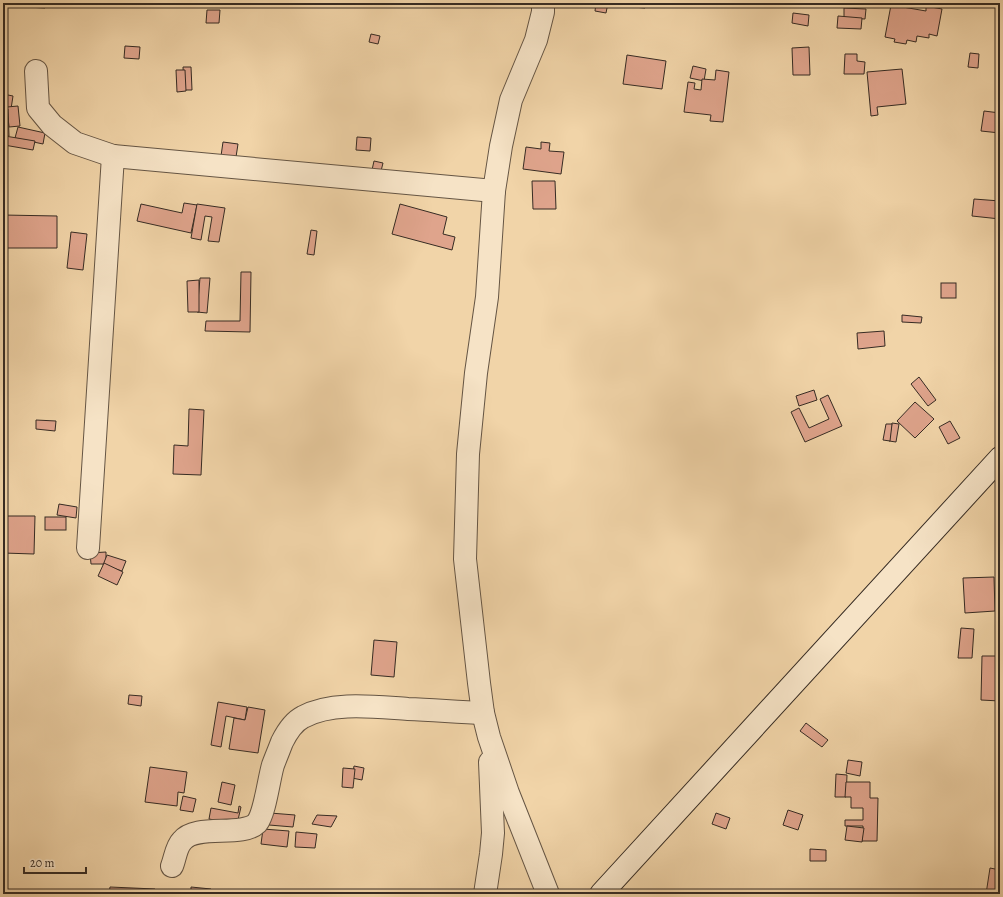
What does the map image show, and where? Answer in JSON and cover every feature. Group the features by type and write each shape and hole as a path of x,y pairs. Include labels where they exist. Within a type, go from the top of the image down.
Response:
{"street":[{"path":"544,3 536,40 511,100 501,146 494,191 486,297 476,373 468,454 465,559 483,713 489,737 508,793 548,894"},
{"path":"36,71 38,108 52,125 75,143 113,156 494,191"},
{"path":"88,548 113,156"},
{"path":"601,894 1000,458"},
{"path":"172,866 180,842 186,837 199,833 244,828 256,823 262,814 274,764 284,738 291,727 302,717 323,709 364,707 483,713"},
{"path":"485,894 492,854 493,833 489,737"}],"building":[{"path":"28,3 45,3 45,8 27,7"},
{"path":"596,3 608,3 606,13 595,11"},
{"path":"634,3 645,3 645,8 633,7"},
{"path":"891,5 926,11 926,6 942,9 937,36 929,34 929,38 917,36 916,42 907,40 906,44 894,42 895,39 885,37"},
{"path":"844,8 866,9 865,19 844,18"},
{"path":"207,10 220,10 219,23 206,23"},
{"path":"793,13 809,15 808,26 792,23"},
{"path":"838,16 862,18 861,29 837,28"},
{"path":"371,34 380,36 378,44 369,42"},
{"path":"125,46 140,47 139,59 124,58"},
{"path":"809,47 810,75 793,75 792,48"},
{"path":"970,53 979,54 978,68 968,67"},
{"path":"845,54 857,54 857,61 865,62 864,74 844,74"},
{"path":"627,55 666,61 662,89 623,84"},
{"path":"693,66 706,69 704,81 690,78"},
{"path":"183,67 191,67 192,90 184,90"},
{"path":"902,69 906,104 877,107 878,115 871,116 867,72"},
{"path":"176,70 185,70 186,91 177,92"},
{"path":"716,70 729,72 723,122 710,121 711,115 684,112 688,82 695,83 694,89 701,90 702,79 715,80"},
{"path":"3,94 13,96 11,109 3,108"},
{"path":"18,106 20,126 9,127 7,107"},
{"path":"3,109 8,109 9,136 3,136"},
{"path":"984,111 1000,113 1000,133 981,131"},
{"path":"18,127 45,133 43,144 15,138"},
{"path":"5,136 35,141 33,150 4,145"},
{"path":"357,137 371,138 370,151 356,150"},
{"path":"223,142 238,144 236,157 221,156"},
{"path":"541,142 550,143 549,151 564,152 561,174 523,169 526,147 541,149"},
{"path":"374,161 383,163 381,171 372,170"},
{"path":"532,181 555,181 556,209 533,209"},
{"path":"974,199 1000,201 1000,219 972,216"},
{"path":"184,203 197,205 191,233 137,221 141,204 182,213"},
{"path":"197,204 225,208 219,242 208,241 212,217 205,216 201,240 191,238"},
{"path":"400,204 447,217 443,234 455,237 452,250 392,234"},
{"path":"3,215 57,216 57,248 3,248"},
{"path":"311,230 317,231 314,255 307,254"},
{"path":"71,232 87,234 83,270 67,268"},
{"path":"241,272 251,272 250,332 205,331 206,321 240,321"},
{"path":"200,278 210,278 207,313 197,312"},
{"path":"199,280 199,312 188,312 187,281"},
{"path":"941,283 956,283 956,298 941,298"},
{"path":"902,315 922,317 921,323 902,322"},
{"path":"884,331 885,346 858,349 857,333"},
{"path":"919,377 936,400 928,406 911,384"},
{"path":"814,390 817,400 799,406 796,396"},
{"path":"828,395 842,426 805,442 791,412 799,408 809,428 829,419 820,399"},
{"path":"915,402 934,419 915,438 897,421"},
{"path":"189,409 204,410 201,475 173,474 174,445 188,446"},
{"path":"36,420 56,421 55,431 36,429"},
{"path":"950,421 960,438 948,444 939,427"},
{"path":"892,423 899,424 896,442 889,441"},
{"path":"886,424 892,424 890,441 883,440"},
{"path":"59,504 77,507 76,518 57,515"},
{"path":"3,516 35,516 34,554 3,553"},
{"path":"45,517 66,517 66,530 45,530"},
{"path":"106,552 106,564 91,564 90,553"},
{"path":"107,555 126,561 122,571 103,565"},
{"path":"104,563 123,572 117,585 98,576"},
{"path":"994,577 995,611 965,613 963,578"},
{"path":"961,628 974,629 972,658 958,658"},
{"path":"374,640 397,642 394,677 371,675"},
{"path":"982,656 1000,656 1000,701 981,700"},
{"path":"129,695 142,696 141,706 128,704"},
{"path":"218,702 247,707 245,720 226,716 221,747 211,745"},
{"path":"248,707 265,710 258,753 229,749 234,718 245,720"},
{"path":"806,723 828,740 822,747 800,731"},
{"path":"848,760 862,762 860,776 846,773"},
{"path":"354,766 364,768 362,780 352,778"},
{"path":"150,767 187,772 184,793 178,792 177,806 145,802"},
{"path":"343,768 355,769 353,788 342,787"},
{"path":"836,774 847,775 846,797 835,797"},
{"path":"222,782 235,785 231,805 218,802"},
{"path":"846,782 870,782 870,798 878,798 877,841 862,841 863,826 845,826 845,820 863,820 863,808 851,808 851,797 845,797"},
{"path":"183,796 196,799 193,812 180,810"},
{"path":"239,806 241,807 237,824 209,819 211,808 238,813"},
{"path":"788,810 803,815 798,830 783,825"},
{"path":"270,813 295,815 293,827 269,825"},
{"path":"716,813 730,818 726,829 712,824"},
{"path":"317,815 337,816 331,827 312,824"},
{"path":"847,826 864,828 862,842 845,840"},
{"path":"263,829 289,831 287,847 261,844"},
{"path":"296,832 317,834 315,848 295,847"},
{"path":"810,849 826,850 826,861 810,861"},
{"path":"990,868 1000,870 998,894 986,894"},
{"path":"110,887 155,889 154,894 109,894"},
{"path":"191,887 211,889 211,894 182,894 182,892 191,893"}]}
